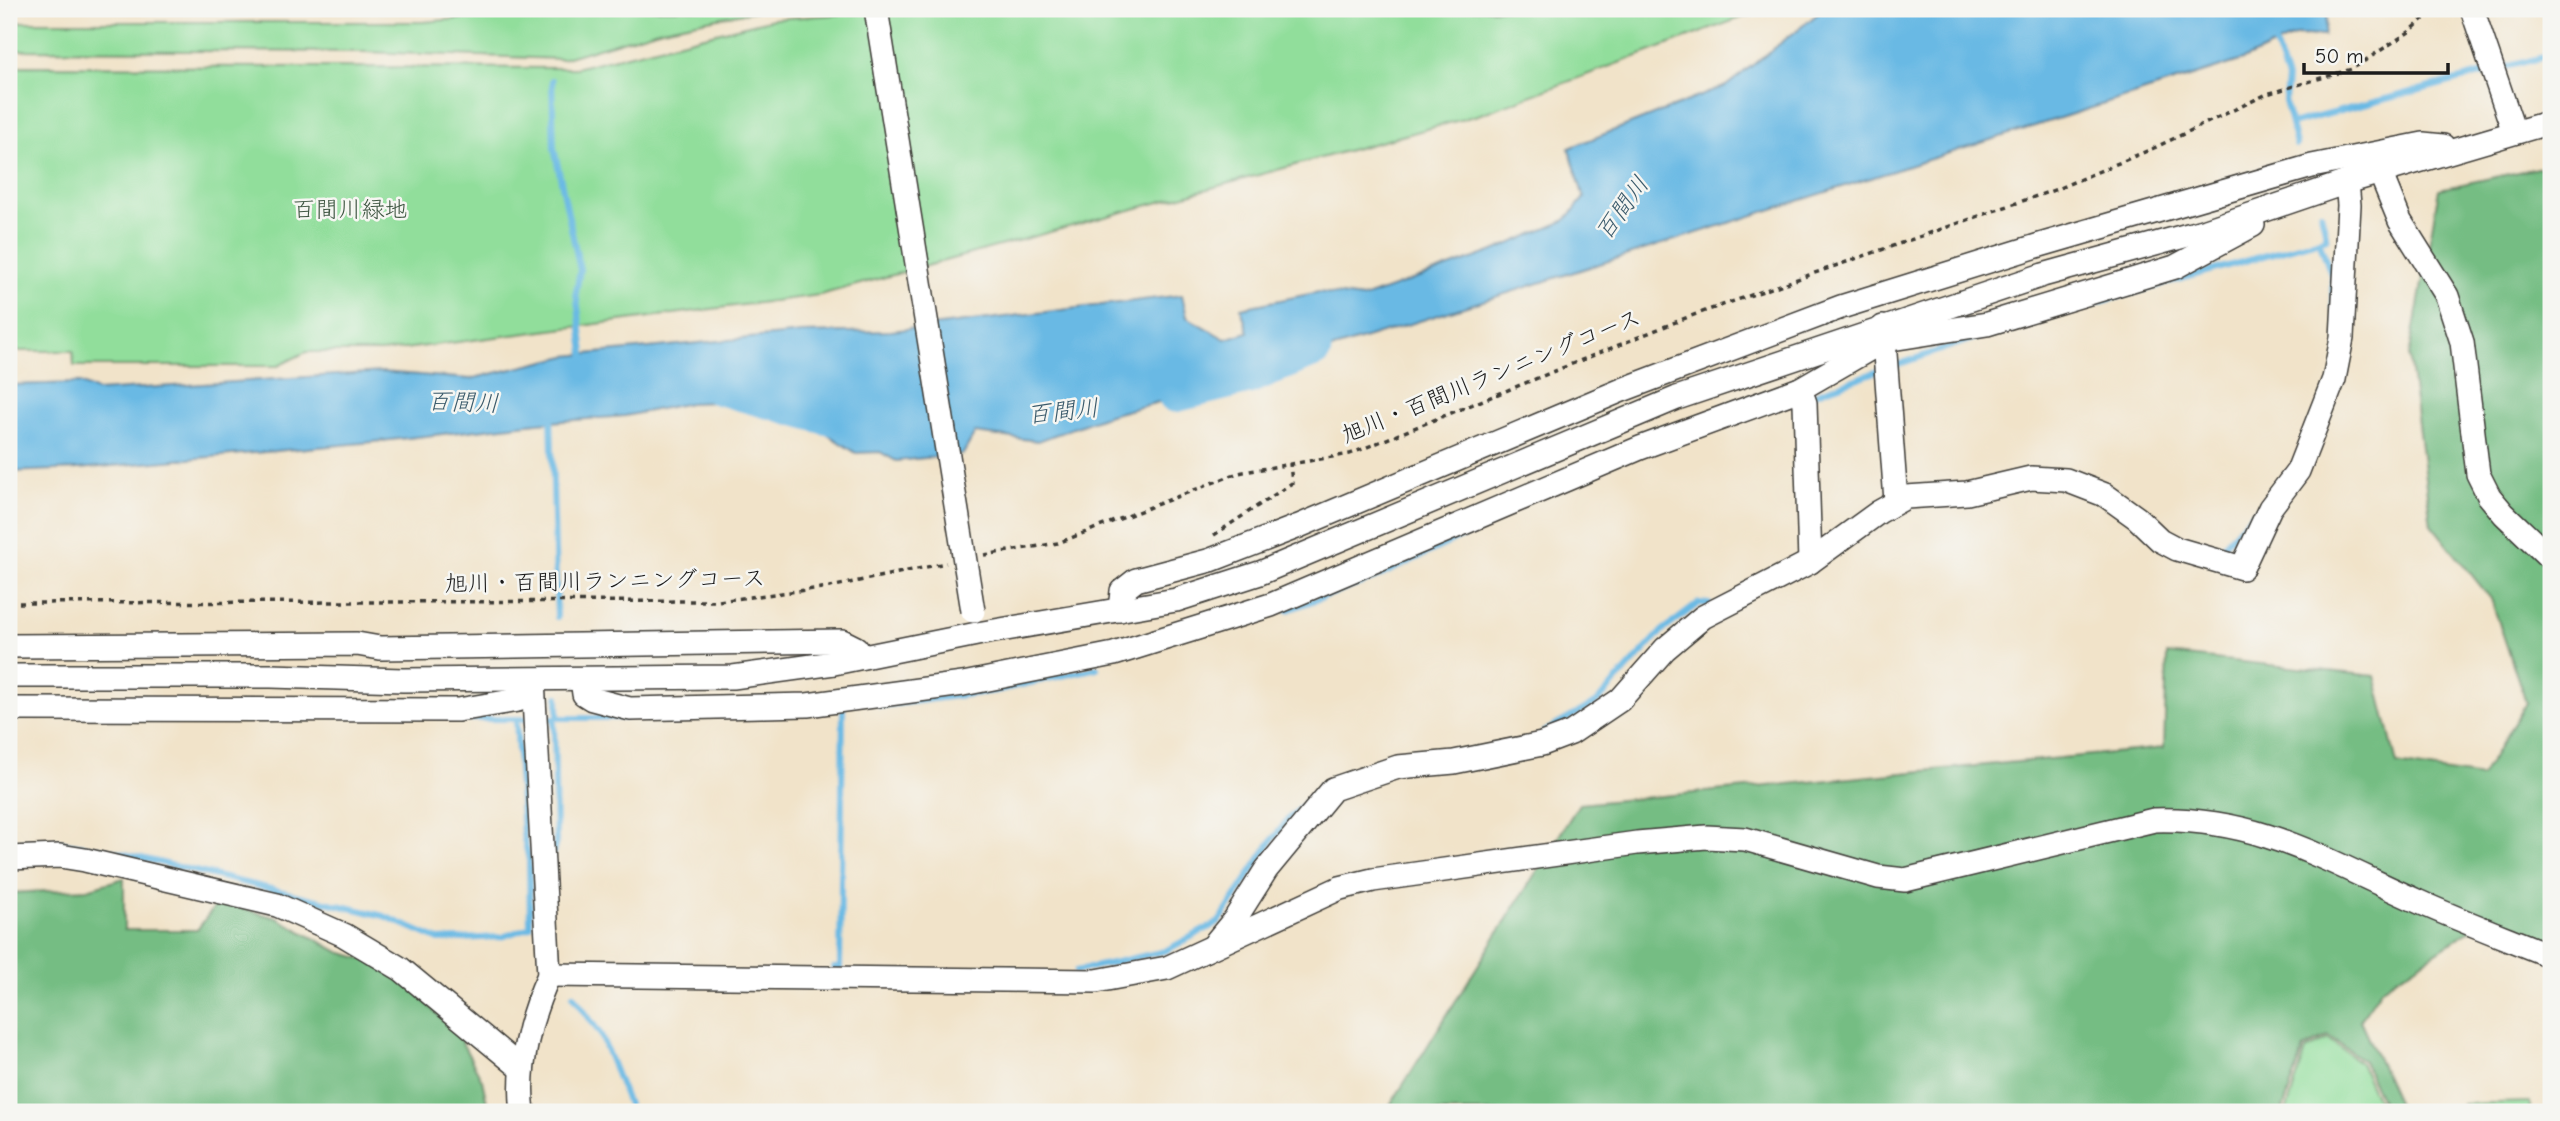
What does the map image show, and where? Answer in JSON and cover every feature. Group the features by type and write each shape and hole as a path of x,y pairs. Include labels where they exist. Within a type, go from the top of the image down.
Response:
{"street":[{"path":"876,9 977,634"},
{"path":"2472,9 2514,132"},
{"path":"9,676 533,685 582,679 733,677 862,657 1176,600 1260,573 1677,398 1884,334 2043,275 2551,122"},
{"path":"1120,610 1122,591 1136,580 1211,560 1299,526 1622,390 1841,307 2040,245 2312,166 2423,144 2463,149"},
{"path":"2380,172 2400,221 2447,296 2462,342 2477,474 2489,496 2504,514 2551,559"},
{"path":"1212,948 1235,919 1266,870 1333,789 1398,767 1454,762 1542,744 1571,733 1620,700 1665,649 1703,617 1810,562 1896,501 1906,497 1967,493 1991,485 2049,477 2105,495 2137,518 2160,540 2177,549 2242,568 2270,508 2298,471 2314,438 2340,359 2349,205 2347,182"},
{"path":"582,679 584,694 592,699 630,709 807,705 964,684 1114,654 1198,630 1271,605 1640,447 1803,395 1884,334 1987,324 2175,267 2253,226 2261,211"},
{"path":"1884,334 1896,501"},
{"path":"1803,395 1810,562"},
{"path":"9,646 357,644 393,648 842,640 856,648 862,657"},
{"path":"9,709 458,710 518,700 533,685"},
{"path":"523,1112 522,1069 541,991 549,975 533,685"},
{"path":"549,975 1096,981 1167,968 1340,888 1373,880 1706,837 1745,839 1878,877 1905,880 2154,820 2186,819 2253,830 2292,844 2420,902 2551,956"},
{"path":"9,858 60,856 85,860 259,900 298,913 344,934 401,969 522,1069"}],"path":[{"name":"旭川・百間川ランニングコース","path":"979,555 1058,543 1238,473 1350,454 1688,317 2057,189 2278,91 2352,69 2409,32 2435,9"},
{"path":"1211,537 1292,483 1290,463"},
{"name":"旭川・百間川ランニングコース","path":"9,603 718,601 761,598 830,587 951,561"}],"green space":[{"path":"573,9 764,9 662,29 562,59 364,52 9,50 9,22 423,22"},
{"name":"百間川緑地","path":"921,9 1765,9 1478,115 820,295 381,352 306,352 278,366 74,366 73,351 9,351 9,66 575,68 773,19"},
{"path":"2551,165 2551,943 2493,915 2382,988 2360,1020 2402,1112 2386,1112 2363,1061 2329,1036 2304,1048 2282,1112 1391,1112 1388,1109 1579,804 2164,748 2167,654 2375,676 2397,764 2481,777 2526,703 2491,599 2431,524 2409,356 2439,189"},
{"path":"124,878 124,930 197,930 218,902 277,918 339,952 371,961 415,991 458,1035 482,1080 489,1112 9,1112 9,893 87,889"},
{"path":"2329,1039 2360,1063 2382,1112 2286,1112 2306,1050"},
{"path":"2530,1102 2530,1112 2463,1112 2462,1104"}],"water":[{"path":"1824,9 2328,9 2324,36 2297,35 2243,60 1189,394 1106,416 1038,441 975,433 963,454 896,461 880,452 856,453 774,400 689,403 625,416 373,442 79,469 9,472 9,385 80,383 97,391 382,372 470,379 566,356 802,333 891,331 1182,295 1187,317 1225,339 1248,332 1241,308 1319,292 1363,298 1491,252 1566,220 1584,198 1569,148 1726,86"}],"waterway":[{"path":"2273,38 2287,79 2285,101 2291,124"},
{"path":"2498,69 2551,55"},
{"path":"2296,145 2291,124 2488,72"},
{"path":"552,80 554,148 580,270 576,292 585,361"},
{"path":"2085,306 2327,238 2321,213"},
{"path":"2319,240 2332,277 2333,308"},
{"path":"1891,367 1984,335"},
{"name":"百間川","path":"1175,395 1248,377 1314,350"},
{"path":"1809,396 1881,370"},
{"name":"百間川","path":"717,387 829,418"},
{"path":"551,416 557,617"},
{"path":"2213,549 2219,550 2252,514 2261,508"},
{"path":"1288,610 1375,578 1471,532"},
{"path":"1544,732 1597,702 1662,631 1699,603 1709,604"},
{"path":"880,706 995,691 1097,668"},
{"path":"558,697 558,718"},
{"path":"834,968 840,968 843,709"},
{"path":"550,718 625,718"},
{"path":"553,853 556,842 554,718"},
{"path":"466,719 525,719"},
{"path":"9,843 57,842 116,852 384,916 439,940 502,937 530,927 529,860 523,834 516,719"},
{"path":"1076,971 1165,951 1219,922 1270,843 1289,818 1316,794"},
{"path":"573,995 601,1035 631,1112"}]}
